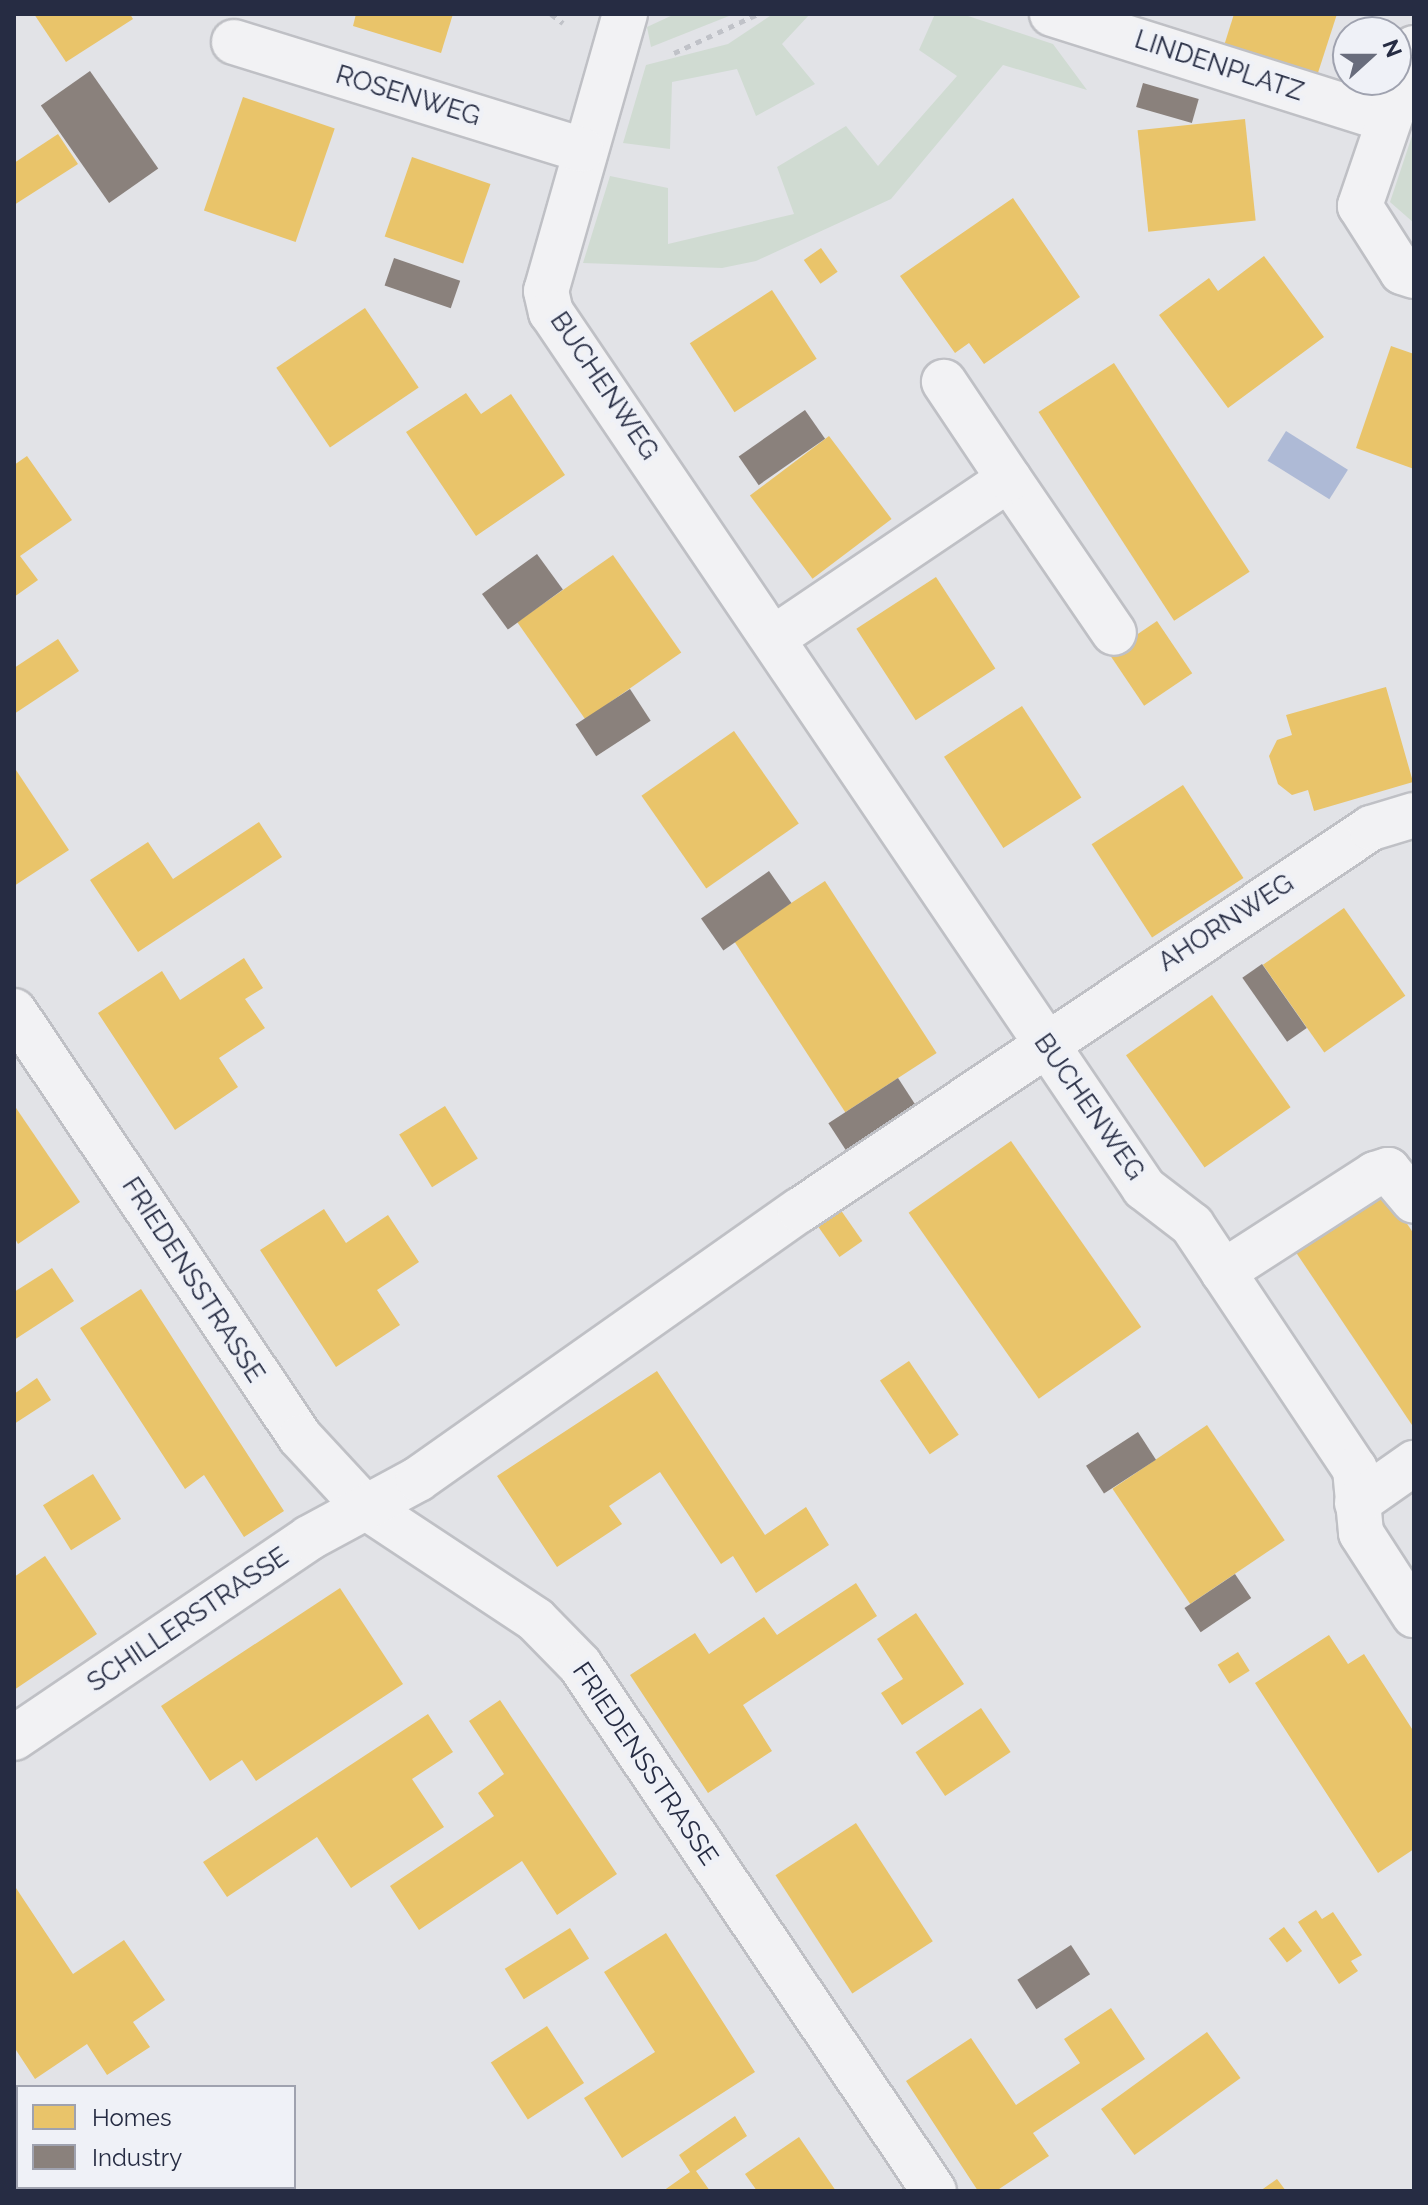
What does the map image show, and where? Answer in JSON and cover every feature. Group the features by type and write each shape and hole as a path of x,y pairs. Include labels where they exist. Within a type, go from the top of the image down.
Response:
{"street":[{"name":"BUCHENWEG","path":"625,14 582,150 546,291 551,312 775,637 1144,1188 1192,1225 1355,1469 1361,1533 1414,1615"},
{"name":"LINDENPLATZ","path":"1052,14 1385,119"},
{"name":"ROSENWEG","path":"234,42 582,150"},
{"path":"1414,48 1385,119 1360,206 1402,272 1414,276"},
{"path":"944,382 1114,633"},
{"path":"775,637 1009,479"},
{"name":"AHORNWEG","path":"364,1506 418,1479 1045,1044 1371,828 1414,815"},
{"name":"FRIEDENSSTRASSE","path":"14,1011 265,1391 364,1506 536,1620 580,1665 934,2191"},
{"path":"1223,1272 1375,1174 1388,1170 1414,1201"},
{"path":"1357,1503 1414,1463"},
{"name":"SCHILLERSTRASSE","path":"14,1738 364,1506"}],"shaded area":[{"path":"675,14 734,14 651,47 647,27"},
{"path":"773,14 810,14 782,44 815,84 756,116 737,69 672,82 670,149 623,143 646,65 728,44"},
{"path":"935,14 962,14 1053,44 1087,90 1003,65 891,199 756,261 722,268 583,263 610,176 668,188 668,244 794,214 777,167 846,126 878,166 957,76 919,50"},
{"path":"1414,130 1414,223 1390,202"}],"water":[{"path":"1286,431 1348,470 1329,499 1267,461"}],"building: Homes":[{"path":"34,14 130,14 133,19 66,62"},
{"path":"356,14 453,14 441,53 353,26"},
{"path":"1234,14 1337,14 1332,16 1332,29 1315,82 1222,52"},
{"path":"243,97 335,129 296,242 204,210"},
{"path":"1245,119 1256,220 1148,232 1138,130"},
{"path":"58,134 78,164 14,205 14,163"},
{"path":"412,157 490,184 463,263 385,236"},
{"path":"1013,198 1080,297 984,364 969,343 955,353 900,276"},
{"path":"821,248 838,272 820,284 804,260"},
{"path":"1264,256 1324,337 1228,408 1159,315 1209,278 1218,291"},
{"path":"772,290 817,359 734,412 690,343"},
{"path":"365,308 419,388 330,447 276,368"},
{"path":"1391,346 1414,354 1414,469 1356,448"},
{"path":"1114,363 1250,572 1174,621 1039,412"},
{"path":"466,393 481,414 511,394 565,475 476,536 406,432"},
{"path":"829,436 892,519 813,579 750,496"},
{"path":"27,456 72,520 20,556 38,580 14,597 14,465"},
{"path":"613,555 681,652 585,720 517,622"},
{"path":"936,577 995,668 916,720 856,629"},
{"path":"1157,621 1192,673 1144,706 1109,653"},
{"path":"58,639 79,671 14,714 14,668"},
{"path":"1386,687 1413,782 1314,811 1308,790 1292,795 1278,784 1269,756 1277,740 1292,735 1286,715"},
{"path":"1022,706 1081,797 1003,848 944,757"},
{"path":"734,731 799,824 706,888 641,796"},
{"path":"14,767 69,850 14,886"},
{"path":"1183,785 1243,878 1152,937 1092,844"},
{"path":"259,822 282,857 138,952 90,880 148,842 173,879"},
{"path":"825,881 937,1053 845,1112 734,940"},
{"path":"1344,908 1405,996 1324,1052 1263,965"},
{"path":"244,958 263,988 245,999 265,1028 219,1058 238,1087 175,1130 98,1013 162,971 180,1000"},
{"path":"1212,995 1291,1107 1205,1167 1126,1055"},
{"path":"14,1105 80,1202 18,1244 14,1237"},
{"path":"445,1106 478,1159 432,1187 399,1135"},
{"path":"1011,1141 1141,1327 1039,1399 909,1213"},
{"path":"1380,1184 1414,1234 1414,1428 1291,1245"},
{"path":"324,1209 346,1243 388,1215 419,1262 377,1290 400,1325 336,1367 260,1250"},
{"path":"840,1209 862,1241 839,1257 817,1225"},
{"path":"52,1268 74,1301 14,1340 14,1292"},
{"path":"141,1289 284,1511 244,1537 204,1475 185,1489 80,1328"},
{"path":"909,1361 959,1435 930,1454 880,1381"},
{"path":"657,1371 765,1535 806,1507 829,1545 756,1593 733,1556 721,1564 660,1472 609,1506 622,1524 557,1567 497,1476"},
{"path":"37,1378 51,1400 14,1424 14,1394"},
{"path":"1207,1425 1285,1540 1190,1604 1112,1489"},
{"path":"93,1474 121,1519 71,1550 43,1505"},
{"path":"45,1556 97,1634 14,1690 14,1577"},
{"path":"856,1583 877,1616 743,1705 772,1751 708,1793 630,1675 695,1633 709,1654 764,1617 777,1635"},
{"path":"340,1588 403,1684 256,1781 242,1760 210,1781 161,1706"},
{"path":"916,1613 964,1684 902,1725 881,1693 903,1679 877,1639"},
{"path":"1329,1635 1348,1664 1364,1654 1414,1732 1414,1849 1378,1873 1255,1683"},
{"path":"1238,1652 1250,1671 1229,1683 1218,1665"},
{"path":"500,1700 617,1874 557,1915 522,1861 419,1930 390,1886 494,1816 478,1793 504,1774 469,1721"},
{"path":"981,1708 1011,1752 945,1796 916,1752"},
{"path":"428,1714 453,1752 412,1779 444,1827 351,1888 317,1837 227,1897 203,1862"},
{"path":"856,1823 933,1941 852,1994 775,1875"},
{"path":"14,1885 73,1974 124,1940 165,2000 133,2022 150,2047 107,2075 87,2044 35,2079 14,2047"},
{"path":"1316,1910 1322,1919 1333,1912 1362,1955 1351,1961 1358,1971 1339,1984 1298,1922"},
{"path":"1284,1927 1302,1951 1287,1962 1269,1938"},
{"path":"570,1928 589,1959 524,1999 505,1969"},
{"path":"666,1933 755,2072 622,2158 584,2098 655,2052 604,1972"},
{"path":"1111,2008 1145,2059 1033,2133 1049,2156 996,2191 978,2191 906,2081 971,2038 1016,2105 1080,2063 1064,2039"},
{"path":"547,2026 584,2083 528,2120 491,2062"},
{"path":"1207,2032 1241,2078 1135,2155 1101,2109"},
{"path":"735,2116 747,2136 696,2171 710,2191 663,2191 690,2172 679,2155"},
{"path":"799,2137 836,2191 757,2191 745,2174"},
{"path":"1277,2179 1286,2191 1260,2191"}],"building: Industry":[{"path":"90,71 158,168 109,203 41,105"},
{"path":"1143,83 1199,99 1192,123 1136,107"},
{"path":"394,258 460,281 451,308 385,285"},
{"path":"805,410 825,439 759,485 739,456"},
{"path":"537,554 563,590 508,630 482,594"},
{"path":"630,689 651,721 596,756 575,724"},
{"path":"769,871 791,903 723,951 701,919"},
{"path":"1262,964 1307,1028 1287,1042 1242,978"},
{"path":"898,1078 918,1109 849,1154 828,1123"},
{"path":"1138,1432 1156,1460 1104,1493 1086,1466"},
{"path":"1235,1574 1251,1598 1201,1632 1184,1608"},
{"path":"1071,1945 1090,1974 1036,2009 1017,1980"}]}
